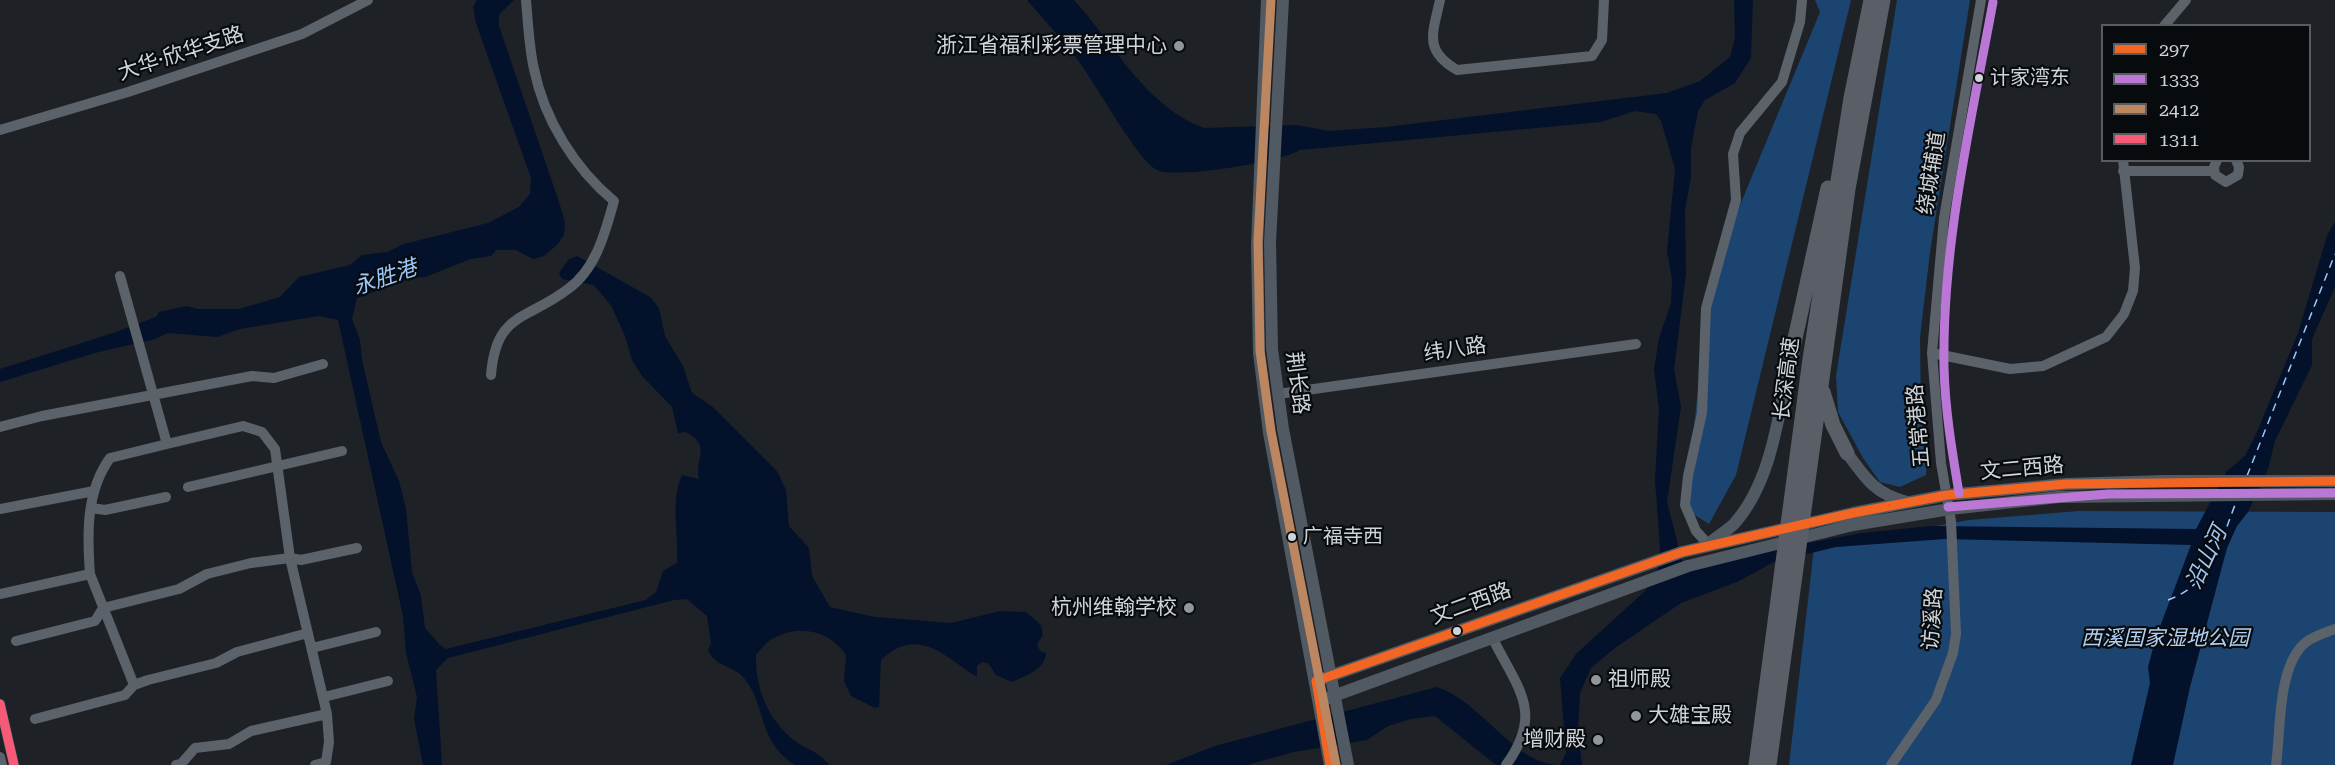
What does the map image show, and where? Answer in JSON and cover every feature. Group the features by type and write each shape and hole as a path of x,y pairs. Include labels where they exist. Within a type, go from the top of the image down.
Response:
{"highway":[{"name":"长深高速","path":"1798,508 1810,359 1851,98 1871,0"},
{"name":"长深高速","path":"1756,765 1798,508 1821,385 1848,189 1883,0"},
{"path":"1789,366 1817,232 1851,98"},
{"path":"1821,385 1833,425 1847,453"},
{"name":"长深高速","path":"1769,765 1788,580"}],"main road":[{"name":"荆长路","path":"1267,0 1257,246 1259,352 1269,433 1329,759"},
{"name":"荆长路","path":"1283,0 1270,296 1272,349 1278,394 1348,765"},
{"path":"1708,544 1733,525 1750,502 1770,453 1789,366"},
{"path":"1847,453 1869,483 1888,497 1911,502"},
{"name":"文二西路","path":"1316,681 1639,566 1708,544 1911,502 1947,495 2066,484 2164,481 2335,481"},
{"name":"文二西路","path":"1320,701 1688,566 1853,525 1950,515 2059,497 2335,494"}],"street":[{"name":"大华·欣华支路","path":"0,129 128,92 302,34 368,0"},
{"path":"1440,0 1432,39 1441,60 1457,70 1592,56 1602,40 1604,0"},
{"path":"1708,544 1696,531 1685,505 1688,476 1702,413 1706,308 1736,200 1733,154 1740,133 1782,82 1800,22 1802,0"},
{"name":"绕城辅道","path":"1932,353 1944,218 1981,0"},
{"path":"2166,24 2186,0"},
{"path":"491,375 493,349 507,325 569,289 591,263 603,239 614,201 597,187 572,156 544,104 534,69 526,3"},
{"path":"1932,353 1978,364 2021,368 2043,366 2106,337 2124,314 2133,291 2135,268 2123,166 2215,166 2222,181 2231,181 2239,171 2237,162"},
{"path":"120,276 167,444"},
{"name":"纬八路","path":"1278,394 1636,344"},
{"name":"五常港路","path":"1932,353 1941,464 1947,495"},
{"path":"0,427 42,416 252,376 274,378 323,364"},
{"path":"134,685 90,574 88,543 91,508 99,473 110,458 243,426 262,432 275,449 290,558 327,714 329,742 327,764 315,765"},
{"path":"189,488 278,468 296,460 342,451"},
{"path":"0,509 94,490"},
{"name":"访溪路","path":"1891,765 1936,700 1953,653 1957,613 1954,550 1947,495"},
{"path":"91,508 105,510 166,496"},
{"path":"16,641 95,621 103,608 179,589 207,574 251,563 290,558 301,560 357,548"},
{"path":"0,594 90,574"},
{"path":"2277,765 2282,696 2291,667 2304,643 2335,629"},
{"path":"312,648 376,632"},
{"path":"35,718 125,694 134,685 216,663 237,652 308,633"},
{"path":"1492,637 1527,714 1526,730 1520,746 1506,765"},
{"path":"324,697 388,681"},
{"path":"0,704 14,765"},
{"path":"178,764 195,748 229,744 251,731 327,714"},
{"path":"0,757 2,765"},
{"path":"178,764 193,765"}],"green space":[{"path":"1815,0 1851,0 1736,475 1709,524 1685,509 1703,344 1726,239 1820,12"},
{"path":"1897,0 1970,0 1930,252 1920,337 1921,413 1927,458 1926,475 1900,487 1880,482 1863,458 1838,412 1836,376"},
{"name":"西溪国家湿地公园","path":"2079,511 2335,512 2335,765 1789,765 1814,548 1969,520"}],"water":[{"name":"永胜港","path":"477,0 514,0 499,15 499,26 559,202 565,222 564,235 557,245 544,256 533,259 516,250 496,250 491,256 471,259 425,277 412,278 357,298 352,319 360,340 362,360 381,442 399,481 406,509 412,572 421,596 425,628 446,649 646,600 656,592 663,571 677,563 676,496 682,475 699,479 700,447 693,437 685,432 678,433 672,407 642,376 632,360 625,336 612,307 594,285 562,279 559,273 568,260 577,256 650,297 659,308 665,336 683,366 692,393 713,407 777,471 786,490 789,526 809,548 812,576 830,607 875,617 951,623 1000,611 1026,612 1041,625 1043,635 1037,644 1040,651 1046,653 1039,668 1012,682 996,675 988,663 982,662 977,666 977,677 932,648 908,645 895,650 881,660 879,707 875,708 851,696 844,681 846,655 832,640 814,632 794,631 784,634 769,641 756,655 761,691 771,713 786,733 821,756 829,765 795,765 774,745 756,700 744,678 711,656 708,650 711,643 707,616 687,599 674,600 448,658 436,670 442,765 423,765 414,719 417,697 406,653 403,616 338,320 319,316 240,329 217,337 168,333 155,339 95,353 0,382 0,369 113,333 156,317 159,312 187,306 198,309 239,309 280,297 299,277 350,265 362,255 387,252 404,244 488,223 519,207 530,194 531,178 476,23 473,7"},
{"name":"沿山河","path":"1027,0 1074,0 1148,90 1184,119 1204,128 1296,125 1329,131 1386,127 1667,93 1700,81 1730,57 1735,38 1734,0 1753,0 1751,58 1735,83 1705,100 1698,111 1691,148 1691,177 1685,210 1686,274 1674,369 1681,407 1667,502 1683,564 1693,570 1770,550 1862,533 1931,526 2196,529 2227,471 2245,456 2257,432 2298,333 2327,236 2335,221 2335,287 2312,339 2312,365 2275,441 2268,469 2248,512 2237,526 2227,548 2190,687 2173,765 2131,765 2150,683 2148,667 2156,637 2191,545 1945,539 1836,547 1774,562 1739,581 1681,603 1615,648 1591,668 1580,693 1578,731 1582,765 1560,765 1566,753 1560,678 1576,654 1646,590 1658,569 1660,547 1655,480 1659,408 1654,370 1659,338 1671,303 1672,280 1667,251 1675,169 1661,121 1656,114 1635,111 1601,122 1300,150 1252,164 1206,171 1157,170 1128,137 1077,59"},
{"path":"1437,687 1470,706 1513,745 1528,755 1543,762 1560,765 1496,765 1435,716 1411,719 1388,726 1367,740 1294,752 1247,765 1166,765 1215,746"}],"ferry route":[{"path":"2247,476 2335,254"},
{"path":"2168,600 2183,593 2206,572 2220,545 2237,500"}],"transit line":[{"name":"2412","path":"1271,0 1258,241 1260,351 1271,431 1336,765"},
{"name":"1333","path":"1959,493 1949,430 1944,367 1948,275 1967,138 1993,2"},
{"name":"297","path":"1330,765 1316,681 1682,552 1853,513 1947,495 2066,484 2335,481"},
{"name":"1333","path":"1948,507 2108,494 2335,493"},
{"name":"1311","path":"0,704 14,765"}],"place":[{"name":"浙江省福利彩票管理中心","path":"1179,46"},
{"name":"计家湾东","path":"1979,78"},
{"name":"广福寺西","path":"1292,537"},
{"name":"杭州维翰学校","path":"1189,608"},
{"name":"祖师殿","path":"1596,680"},
{"name":"大雄宝殿","path":"1636,716"},
{"name":"增财殿","path":"1598,740"}]}
